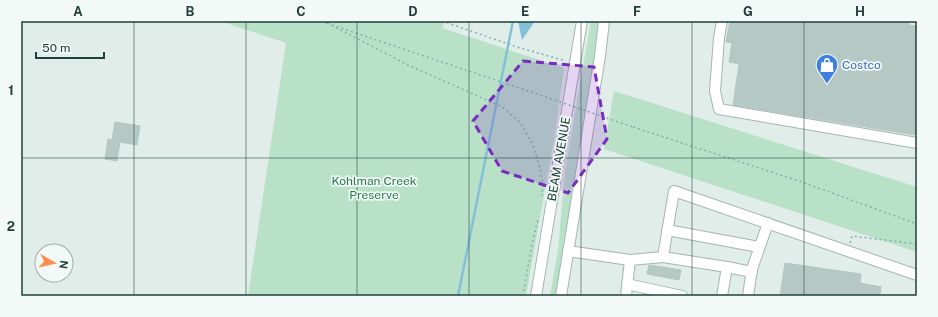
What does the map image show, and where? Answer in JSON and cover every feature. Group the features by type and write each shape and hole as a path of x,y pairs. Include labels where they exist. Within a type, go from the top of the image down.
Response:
{"street":[{"name":"BEAM AVENUE","path":"536,296 582,21"},
{"name":"BEAM AVENUE","path":"561,296 600,56 604,21"},
{"path":"722,21 719,38 715,90 719,109 917,143"},
{"path":"663,257 674,191 917,275"},
{"path":"748,296 752,272 768,223"},
{"path":"667,230 759,247"},
{"path":"568,251 630,260 663,257 752,272"},
{"path":"626,296 630,260"},
{"path":"722,296 727,267"},
{"path":"529,296 541,269"},
{"path":"627,284 682,296"}],"path":[{"path":"320,21 632,127 802,182 917,224"},
{"path":"442,21 517,47 566,61"},
{"path":"327,23 406,64 502,107 520,122 532,144 539,164 543,184 542,198"},
{"path":"523,296 538,219"},
{"path":"848,250 852,236 917,244"}],"highlighted area":[{"path":"523,61 594,67 607,139 568,193 502,171 473,121"}],"green space":[{"name":"Kohlman Creek Preserve","path":"220,21 445,21 442,28 564,68 555,134 526,296 248,296 286,43"},
{"path":"591,21 599,21 598,40 557,296 550,296 558,250 565,171"},
{"path":"614,91 917,187 917,252 604,149"}],"water":[{"path":"518,21 535,21 522,40"}],"building":[{"name":"Costco","path":"730,21 909,21 909,25 917,26 917,123 915,135 733,105 739,64 729,62 732,43 726,42"},
{"path":"115,122 140,126 137,145 120,142 117,161 105,159 108,139 112,140"},
{"path":"785,263 861,274 860,283 881,287 880,296 780,296"},
{"path":"649,265 681,270 679,280 647,274"}],"waterway":[{"path":"458,296 513,21"}],"place":[{"name":"Costco","path":"827,84"}]}
